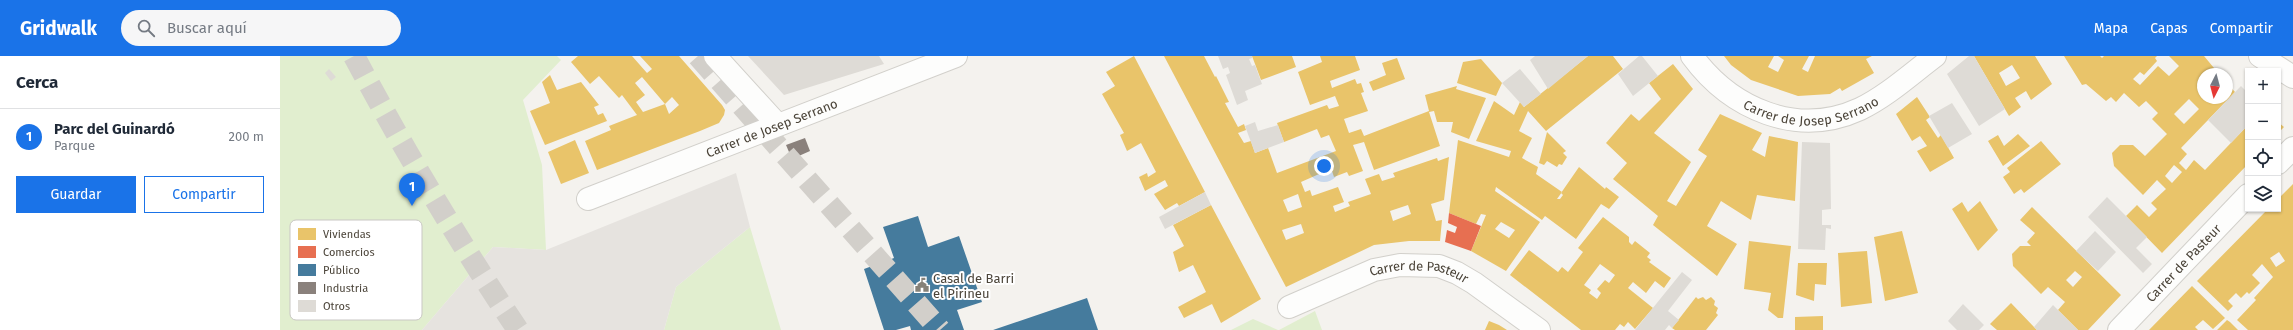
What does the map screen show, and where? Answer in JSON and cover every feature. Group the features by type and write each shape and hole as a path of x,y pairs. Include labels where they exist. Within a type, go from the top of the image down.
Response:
{"street":[{"path":"715,56 776,124"},
{"name":"Carrer de Josep Serrano","path":"588,199 776,124 921,62 956,56"},
{"name":"Carrer de Josep Serrano","path":"1692,56 1723,90 1742,103 1768,113 1795,119 1816,121 1839,117 1862,108 1935,56"},
{"path":"2260,56 2293,77"},
{"path":"2281,160 2293,148"},
{"name":"Carrer de Pasteur","path":"2119,330 2245,198"},
{"name":"Carrer de Pasteur","path":"1289,307 1374,270 1400,265 1439,266 1458,273 1474,283 1540,330"}],"green space":[{"path":"280,56 557,56 561,60 523,100 542,165 546,250 493,247 422,330 280,330"},
{"path":"750,227 781,330 664,330 676,287"},
{"path":"1315,311 1322,330 1279,330"},
{"path":"1253,319 1278,330 1231,330"}],"shaded area":[{"path":"736,173 750,227 676,287 664,330 422,330 493,247 546,250"}],"building: Viviendas":[{"path":"578,56 632,56 647,73 652,69 640,56 679,56 722,105 725,110 724,115 719,123 597,170 585,141 611,130 609,126 637,115 622,95 619,98 599,76 590,84 571,62","holes":["642,77 665,104 643,112 636,102 645,95 635,83","672,97 679,105 669,114 665,104"]},
{"path":"1134,56 1205,192 1179,206 1177,203 1165,210 1154,194 1168,186 1165,180 1145,191 1139,177 1147,173 1148,177 1156,172 1141,143 1127,151 1120,135 1124,133 1102,94 1115,86 1106,72"},
{"path":"1164,56 1204,56 1229,102 1225,103 1238,127 1244,124 1246,130 1238,133 1244,143 1251,141 1255,153 1268,148 1277,173 1336,151 1329,135 1321,138 1317,129 1284,142 1277,123 1327,105 1329,109 1339,106 1335,96 1310,105 1298,72 1322,62 1320,56 1355,56 1360,70 1330,81 1332,88 1355,79 1357,84 1361,83 1364,92 1361,93 1368,111 1344,119 1349,133 1361,129 1364,136 1429,111 1425,95 1457,86 1456,89 1486,98 1469,139 1451,132 1453,122 1437,122 1434,111 1429,112 1440,146 1374,170 1364,142 1353,145 1363,171 1349,176 1347,172 1334,177 1332,171 1327,173 1326,171 1301,182 1305,192 1310,190 1312,196 1338,187 1344,202 1333,206 1335,212 1350,206 1348,202 1371,194 1365,179 1379,174 1382,181 1395,177 1393,173 1437,158 1438,161 1449,157 1444,200 1431,204 1436,221 1442,220 1440,241 1409,241 1374,245 1286,287","holes":["1298,194 1302,207 1288,212 1283,200","1408,205 1411,214 1393,221 1390,211","1301,224 1304,233 1286,240 1282,230"]},
{"path":"1252,56 1292,56 1296,67 1261,80"},
{"path":"1588,56 1613,56 1623,69 1546,131 1528,111 1519,131 1532,138 1522,158 1538,167 1536,174 1562,192 1579,167 1605,189 1606,187 1619,197 1609,209 1601,204 1576,239 1545,216 1542,220 1496,187 1495,191 1540,222 1506,271 1471,251 1486,215 1481,214 1476,224 1449,213 1458,140 1509,157 1511,151 1476,141 1494,101 1514,115 1520,102 1524,107","holes":["1561,193 1563,195 1560,199 1557,199","1501,222 1515,230 1509,238 1495,229"]},
{"path":"1724,56 1774,56 1768,67 1778,72 1784,60 1778,56 1809,56 1802,69 1808,72 1815,56 1872,56 1866,59 1874,73 1842,91 1840,88 1830,94 1798,96 1751,80 1731,65"},
{"path":"1974,56 2035,56 2052,84 2031,100 2026,91 2015,98 2021,107 2009,116","holes":["2012,65 2020,78 2006,86 1999,73"]},
{"path":"2064,56 2100,56 2102,58 2104,56 2157,56 2155,58 2157,61 2144,75 2140,72 2133,79 2140,85 2158,66 2169,76 2179,66 2169,56 2204,56 2214,68 2197,68 2197,104 2223,104 2181,148 2187,154 2179,163 2186,170 2194,160 2205,170 2245,128 2245,167 2162,253 2126,216 2137,205 2149,217 2157,209 2151,203 2166,189 2157,180 2143,195 2114,166 2112,153 2120,145 2133,145 2145,156 2167,134 2152,119 2158,113 2146,101 2139,107 2124,93 2116,102 2111,97 2106,101 2086,84 2082,85","holes":["2189,99 2199,109 2184,124 2174,114","2174,165 2182,172 2172,183 2165,176"]},
{"path":"1397,58 1405,79 1373,91 1369,82 1386,75 1382,63"},
{"path":"1481,59 1502,83 1496,96 1457,83 1463,62"},
{"path":"1673,64 1693,89 1654,133 1691,162 1667,201 1676,206 1707,156 1698,150 1720,114 1762,133 1752,150 1765,157 1769,136 1798,142 1795,201 1757,195 1751,220 1721,201 1707,226 1737,244 1717,276 1653,225 1658,216 1613,179 1627,163 1606,143 1631,114 1639,121 1661,99 1649,83"},
{"path":"550,75 557,90 581,82 599,105 594,107 598,115 603,113 607,121 545,145 530,111 550,103 542,82"},
{"path":"1917,97 1930,117 1926,120 1938,138 1941,135 1954,158 1930,172 1917,151 1927,146 1920,136 1912,141 1896,114"},
{"path":"1547,132 1566,151 1563,153 1567,157 1562,165 1559,164 1557,167 1547,161 1544,165 1539,163"},
{"path":"2018,134 2030,146 2003,166 1988,141 1998,135 2004,146"},
{"path":"575,140 589,173 561,184 548,152"},
{"path":"2041,141 2061,164 2024,193 2021,189 2014,194 2003,177 2010,172 2007,168"},
{"path":"2293,184 2293,330 2248,330 2237,320 2256,300 2254,298 2273,277 2262,264 2252,275 2260,283 2249,294 2247,292 2241,298 2236,293 2228,301 2233,306 2228,311 2197,281 2265,212 2281,212 2281,196","holes":["2279,252 2285,261 2276,267 2270,258"]},
{"path":"1980,201 1998,230 1978,251 1952,209 1962,202 1968,212"},
{"path":"1211,205 1261,299 1221,323 1212,304 1184,318 1178,307 1206,292 1193,265 1179,272 1173,252 1184,246 1173,225"},
{"path":"2032,207 2121,295 2088,330 2078,330 2058,310 2065,302 2048,287 2041,294 2013,266 2012,254 2020,246 2031,246 2027,242 2035,233 2020,220","holes":["2075,271 2082,277 2073,287 2066,280"]},
{"path":"1603,217 1629,237 1629,242 1632,245 1635,241 1650,253 1647,257 1651,260 1649,262 1671,278 1664,288 1655,281 1646,293 1633,282 1628,288 1653,308 1635,329 1628,322 1624,327 1620,324 1615,330 1581,330 1510,275 1529,250 1558,272 1562,267 1568,272 1583,252 1578,248","holes":["1600,264 1615,275 1609,283 1605,280 1597,289 1601,293 1597,299 1589,293 1591,290 1584,285"]},
{"path":"1902,231 1918,293 1885,301 1874,237"},
{"path":"1749,241 1791,246 1783,318 1778,318 1768,310 1771,293 1744,289"},
{"path":"1867,251 1872,303 1841,307 1838,253"},
{"path":"1798,263 1827,263 1826,285 1815,284 1814,301 1796,295"},
{"path":"2192,286 2225,318 2213,329 2203,320 2195,327 2198,330 2149,330"},
{"path":"1696,297 1698,299 1703,297 1706,300 1711,297 1715,301 1714,305 1718,308 1716,313 1718,315 1706,330 1675,330 1672,328"},
{"path":"2011,303 2037,330 1997,330 1990,324"},
{"path":"1823,316 1823,330 1795,330 1795,317"},
{"path":"2227,320 2230,322 2238,330 2217,330"},
{"path":"1489,321 1499,325 1507,330 1485,330"}],"building: Comercios":[{"path":"1449,213 1481,226 1471,251 1445,242 1447,230 1455,233 1457,227 1448,223"}],"building: Público":[{"name":"Casal de Barri el Pirineu","path":"918,216 928,247 959,236 982,302 957,310 964,330 911,330 910,326 896,330 884,330 864,269 894,258 883,227"},
{"name":"Casal de Barri el Pirineu","path":"1087,298 1098,330 993,330"}],"building: Industria":[{"path":"805,138 810,151 792,159 786,145"}],"building: Otros":[{"path":"748,56 879,56 884,64 784,95"},
{"path":"1218,56 1252,56 1252,58 1249,59 1252,66 1255,65 1262,84 1245,91 1248,100 1237,105 1226,75 1230,73 1228,67 1223,69"},
{"path":"1535,56 1588,56 1548,89 1530,60"},
{"path":"1639,56 1642,56 1658,76 1633,96 1618,74"},
{"path":"1969,56 1974,56 2005,109 1979,126 1947,74"},
{"path":"329,69 336,77 331,81 325,73"},
{"path":"1520,69 1541,94 1524,107 1502,83"},
{"path":"2241,86 2245,90 2245,128 2231,143 2208,120 2224,104 2233,104 2233,94"},
{"path":"1952,103 1972,134 1948,148 1929,116"},
{"path":"1255,122 1258,131 1278,125 1284,142 1255,153 1245,126"},
{"path":"1802,142 1830,143 1831,209 1822,210 1822,225 1831,225 1831,229 1826,228 1825,250 1798,249"},
{"path":"1205,192 1211,205 1165,229 1159,217"},
{"path":"2107,197 2147,237 2136,248 2152,264 2143,273 2088,217"},
{"path":"2095,231 2116,252 2098,271 2076,251"},
{"path":"1682,272 1692,280 1668,311 1679,320 1672,328 1669,325 1665,330 1635,330"},
{"path":"1963,304 1984,325 1979,330 1957,330 1948,321"},
{"path":"2053,305 2078,330 2037,330 2034,327"}],"tunnel":[{"path":"354,56 392,126 433,195 518,330"},
{"path":"698,56 940,330"}],"place":[{"name":"Parc del Guinardó","path":"412,206"},
{"name":"Casal de Barri el Pirineu","path":"922,285"}]}
